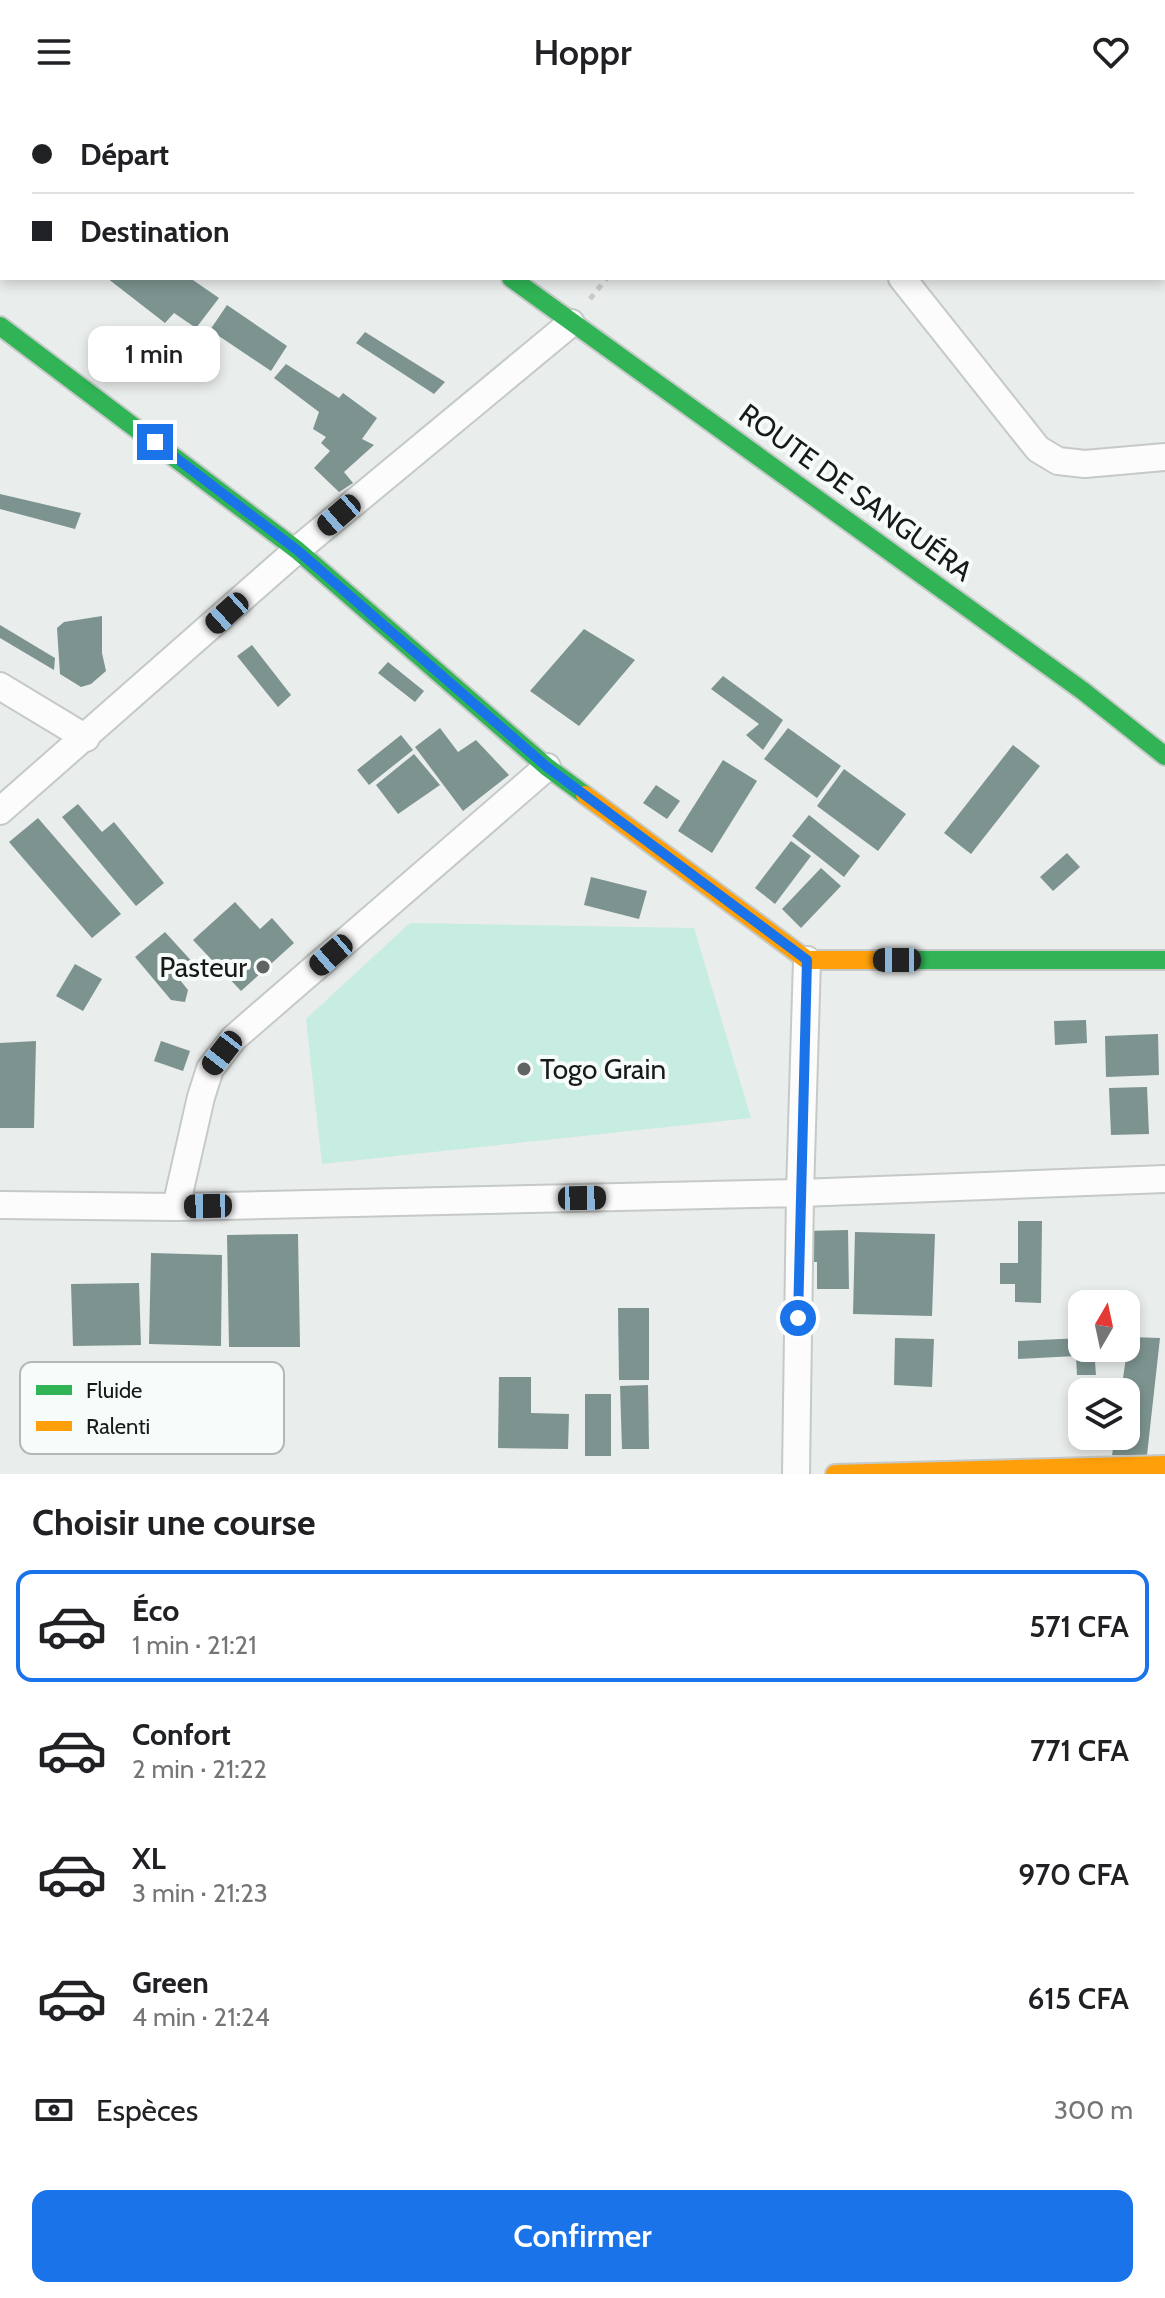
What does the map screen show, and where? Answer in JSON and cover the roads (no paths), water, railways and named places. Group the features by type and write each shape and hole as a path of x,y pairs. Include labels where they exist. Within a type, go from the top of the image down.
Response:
{"street":[{"name":"ROUTE DE SANGUÉRA","path":"514,280 1083,691 1165,756"},
{"path":"904,280 1038,449 1058,461 1085,464 1165,457"},
{"path":"0,811 297,550 571,323"},
{"path":"0,326 297,550 547,767 807,960 1165,960"},
{"path":"0,686 86,738"},
{"path":"176,1207 210,1069 234,1038 547,767"},
{"path":"796,1474 807,960"},
{"path":"0,1205 176,1207 800,1193 1165,1179"},
{"path":"835,1474 1165,1465"}],"place":[{"name":"Pasteur","path":"263,967"},
{"name":"Togo Grain","path":"524,1069"}]}
